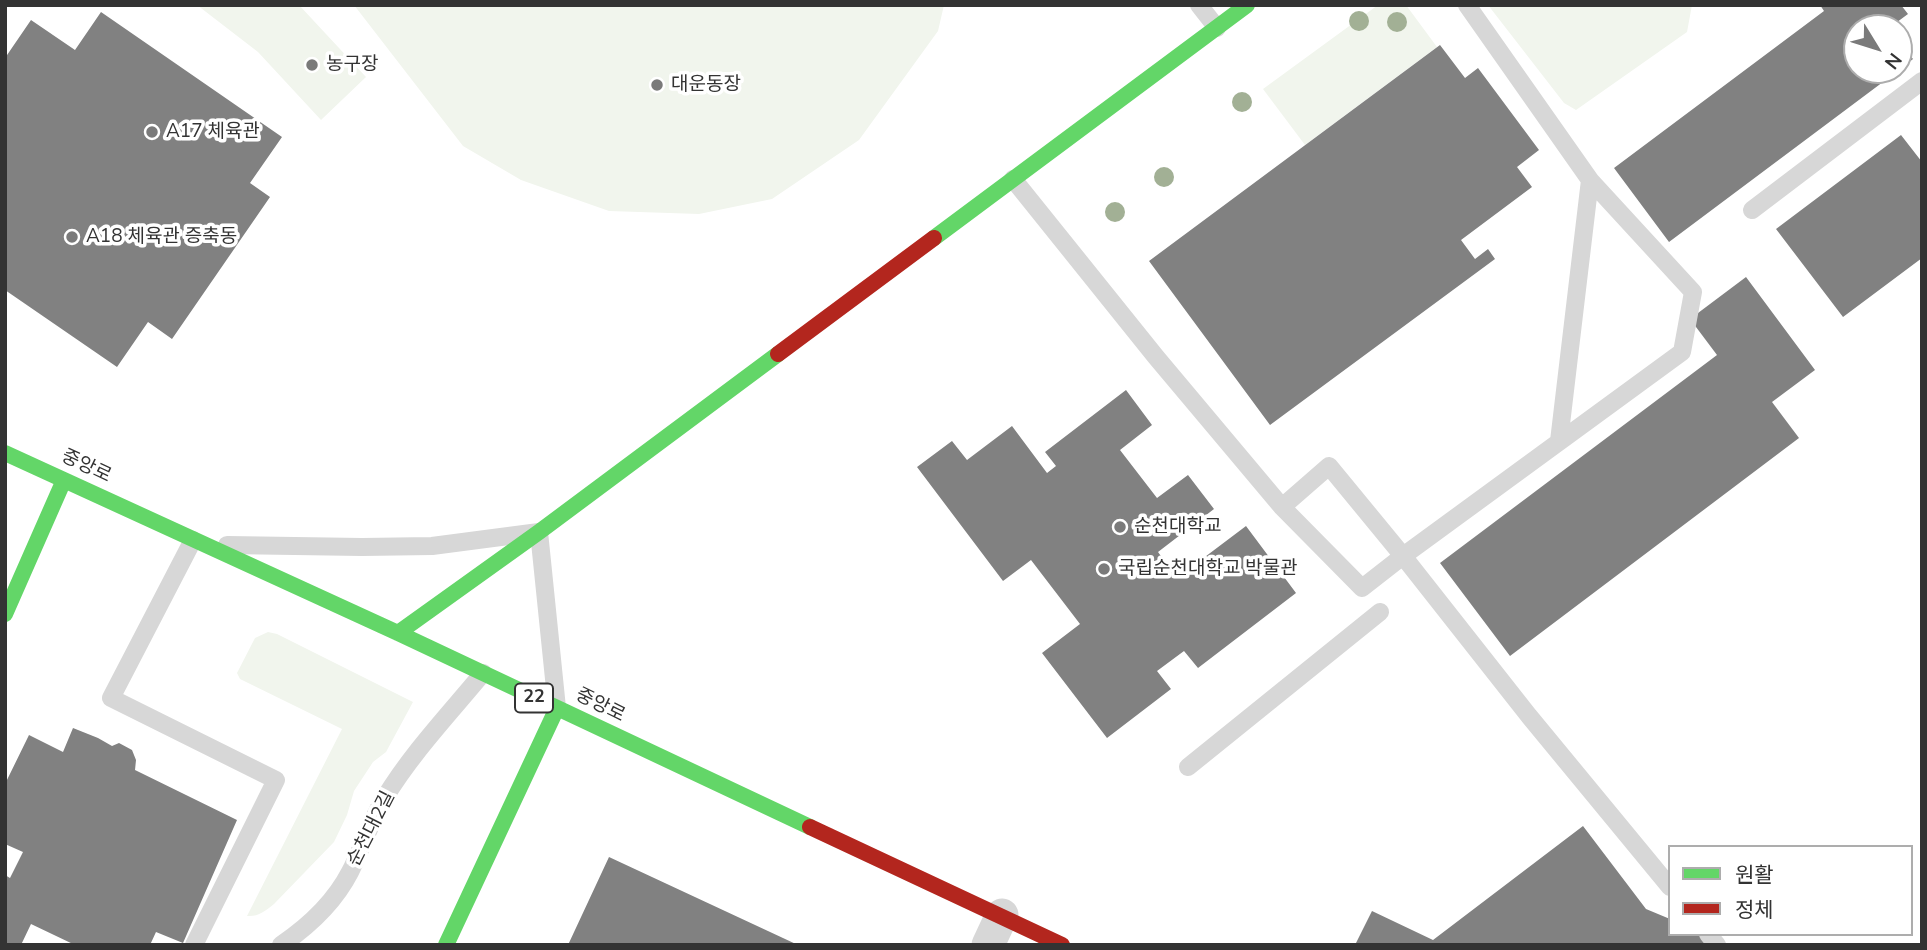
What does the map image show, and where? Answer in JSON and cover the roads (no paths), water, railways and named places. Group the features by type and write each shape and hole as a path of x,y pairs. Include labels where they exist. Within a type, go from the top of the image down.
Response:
{"street":[{"path":"398,633 539,532 1247,5"},
{"name":"중앙로","path":"5,453 398,633 1062,945"},
{"path":"5,614 64,480"},
{"path":"446,945 557,708"},
{"path":"988,945 1002,915"}],"lane":[{"path":"1199,5 1217,28"},
{"path":"1013,180 1282,507 1362,588 1682,352 1693,292 1590,180 1467,5"},
{"path":"1752,211 1922,81"},
{"path":"1559,441 1590,180"},
{"path":"1282,507 1329,466 1668,885"},
{"path":"194,945 276,779 111,698 198,543 432,546 539,532 557,708"},
{"path":"1188,767 1380,612"},
{"name":"순천대2길","path":"281,945 322,912 349,874 384,800 417,754 483,673"}],"place":[{"name":"농구장","path":"312,65"},
{"name":"대운동장","path":"657,85"},
{"name":"A17 체육관","path":"152,132"},
{"name":"A18 체육관 증축동","path":"72,237"},
{"name":"순천대학교","path":"1120,527"},
{"name":"국립순천대학교 박물관","path":"1104,569"}]}
